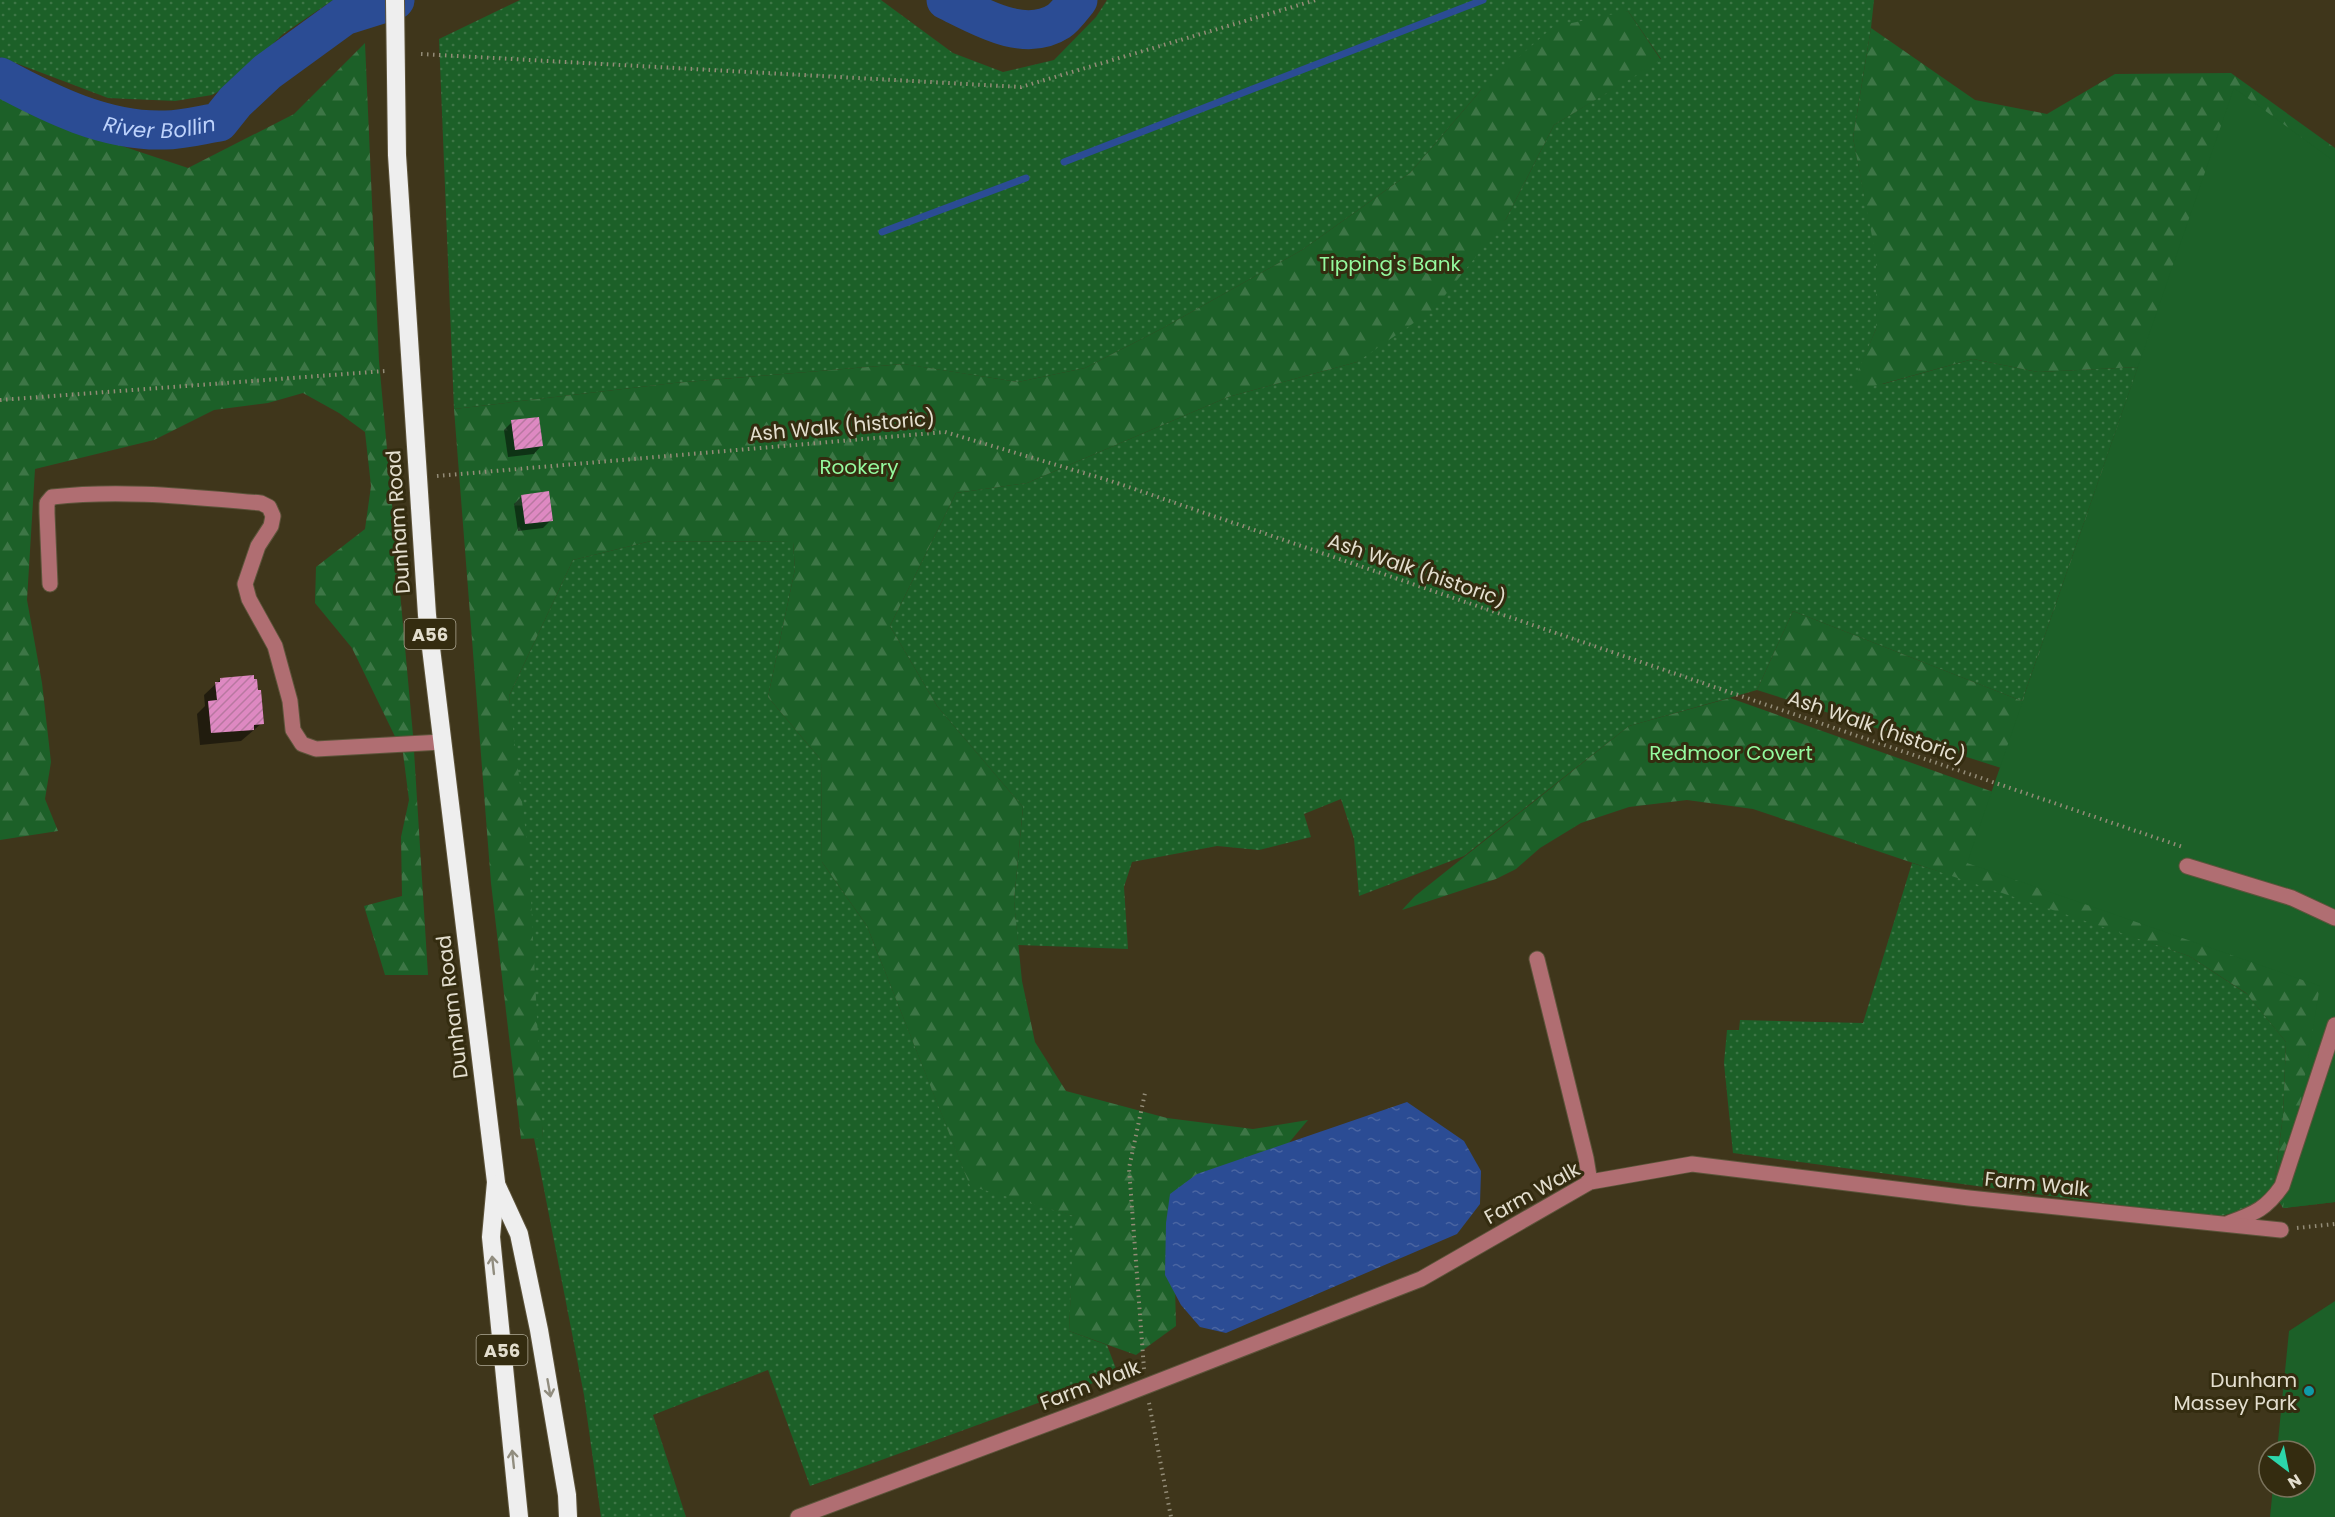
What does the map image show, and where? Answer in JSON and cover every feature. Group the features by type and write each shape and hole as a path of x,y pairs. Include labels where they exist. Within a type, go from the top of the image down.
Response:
{"highway":[{"name":"Dunham Road","path":"395,0 397,167 427,615 496,1182 491,1237 519,1517"},
{"name":"Dunham Road","path":"496,1182 519,1234 540,1330 567,1495 568,1517"}],"lane":[{"path":"50,584 47,503 52,497 164,494 261,503 269,507 273,516 271,526 258,546 244,584 249,599 275,646 290,701 293,730 302,744 316,749 442,742"},
{"path":"2187,866 2292,898 2335,918"},
{"path":"1537,959 1590,1182"},
{"path":"2227,1224 2271,1203 2282,1186 2335,1025"},
{"name":"Farm Walk","path":"798,1517 1146,1387 1421,1279 1590,1182 1692,1164 1969,1198 2282,1230"}],"path":[{"path":"422,54 1021,87 1316,0"},
{"path":"0,400 385,371"},
{"name":"Ash Walk (historic)","path":"418,477 945,432 1123,485 2188,849"},
{"path":"1145,1093 1129,1168 1146,1387 1172,1517"},
{"path":"2282,1230 2335,1224"}],"green space":[{"path":"0,0 333,0 283,34 231,84 212,95 175,101 108,98 0,57"},
{"path":"520,0 881,0 953,53 1003,72 1054,60 1096,17 1107,0 1874,0 1853,138 1877,257 1876,329 1853,385 1883,384 1973,359 2038,372 2138,367 2022,701 1793,611 1757,690 1629,726 1464,856 1359,896 1354,839 1341,799 1304,814 1311,837 1259,850 1217,846 1132,862 1124,887 1128,949 1018,945 1014,901 1023,807 937,706 890,626 956,493 1027,483 1228,397 1357,362 1506,219 1554,125 1661,59 1628,11 1481,90 1410,173 1302,250 1163,328 1085,368 1018,382 903,364 674,383 454,409 439,39"},
{"name":"Rookery","path":"1628,11 1661,60 1554,125 1506,219 1434,309 1357,362 1228,397 1027,483 956,493 890,626 937,706 1023,807 1014,901 1022,981 1035,1042 1066,1091 1167,1118 1253,1129 1308,1120 1266,1170 1174,1242 1176,1326 1136,1355 1069,1331 1074,1216 970,1186 867,926 822,862 821,760 768,697 795,569 793,542 651,541 573,560 509,696 529,858 543,1138 521,1139 491,883 454,409 674,383 904,364 1018,382 1085,368 1163,328 1302,250 1410,173 1481,90 1553,27"},
{"path":"1871,28 1975,100 2047,114 2115,74 2231,73 2335,148 2335,573 2117,805 1757,690 1793,611 2022,701 2138,367 2038,372 1973,359 1860,390 1852,385 1876,329 1876,257 1853,138"},
{"path":"365,43 379,361 413,735 428,975 385,975 364,906 402,896 401,837 409,800 403,753 352,648 315,603 316,567 365,529 371,486 365,432 339,413 303,393 268,403 214,410 154,440 35,469 27,600 42,683 51,762 45,799 58,831 0,840 0,97 74,130 188,168 294,114"},
{"path":"2234,88 2335,162 2335,1202 2283,1208 2320,986 1967,863"},
{"path":"651,541 793,542 795,569 768,697 821,760 822,862 867,926 970,1185 1075,1216 1069,1331 1107,1345 1118,1374 810,1486 768,1370 653,1415 686,1517 601,1517 584,1395 534,1138 543,1138 509,696 573,560"},
{"name":"Redmoor Covert","path":"1730,698 2136,843 2335,944 2335,1202 2283,1208 2273,1192 2283,1116 2286,1042 2246,993 2189,956 1753,809 1687,800 1629,807 1581,823 1540,848 1516,869 1496,879 1402,910 1415,896 1629,726"},
{"path":"1912,863 1996,889 2189,956 2247,994 2286,1042 2283,1116 2273,1192 2248,1209 2213,1218 1733,1153 1724,1063 1727,1030 1739,1030 1740,1020 1863,1023"},
{"name":"Dunham Massey Park","path":"2335,1301 2335,1517 2270,1517 2272,1499 2317,1499 2317,1439 2278,1439 2289,1331"}],"water":[{"path":"1407,1102 1464,1141 1481,1171 1480,1204 1457,1234 1226,1333 1200,1327 1181,1305 1165,1275 1166,1223 1170,1194 1197,1174"}],"building":[{"path":"539,417 543,446 515,450 511,420"},
{"path":"549,491 553,521 525,524 521,495"},
{"path":"254,675 254,679 257,679 258,690 261,690 264,724 254,725 254,730 211,733 208,701 217,700 215,682 220,682 220,678"}],"waterway":[{"name":"River Bollin","path":"0,77 59,106 121,126 172,130 219,122 235,102 267,72 344,16 395,0"},
{"name":"River Bollin","path":"946,0 987,20 1017,29 1031,30 1059,21 1078,0"},
{"path":"1064,162 1483,0"},
{"path":"882,232 1026,178"}],"place":[{"name":"Dunham Massey Park","path":"2309,1391"}],"park label":[{"name":"Tipping's Bank","path":"1390,264"}]}
